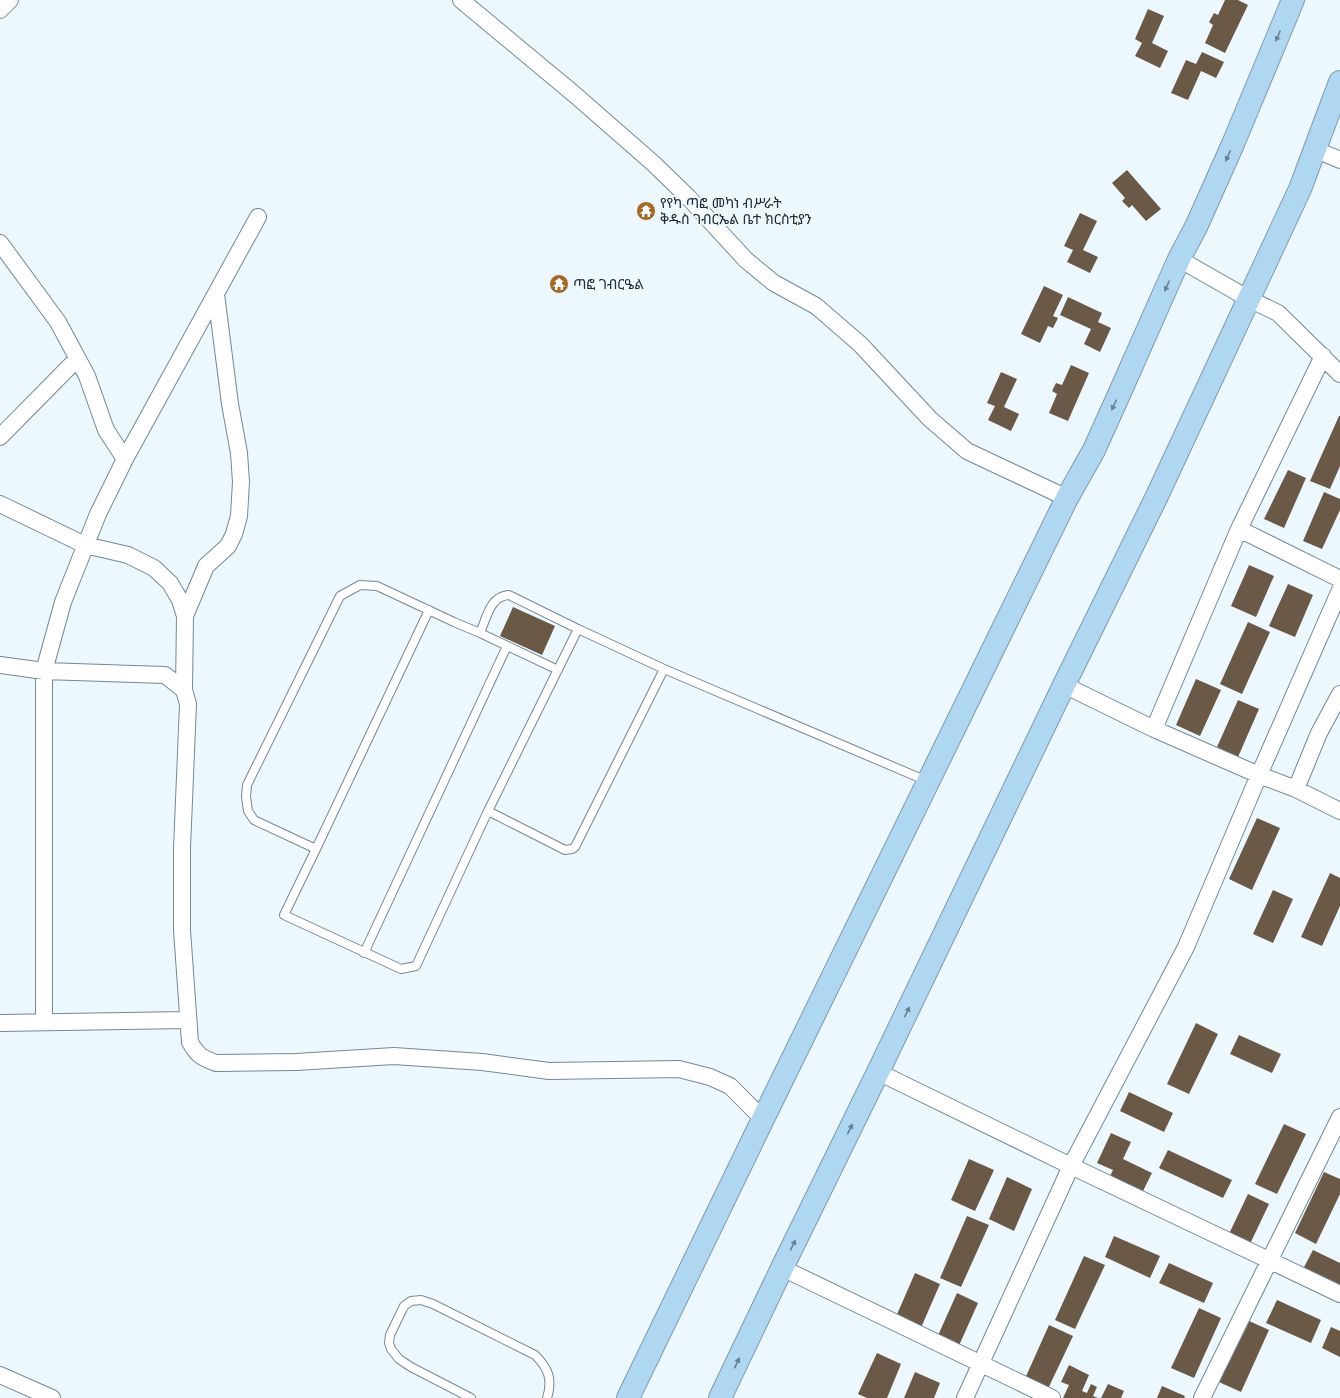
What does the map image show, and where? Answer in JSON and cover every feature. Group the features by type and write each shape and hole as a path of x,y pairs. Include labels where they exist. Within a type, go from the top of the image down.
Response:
{"highway":[{"path":"628,1398 1067,498 1094,450 1179,259 1196,227 1233,144 1293,0"},
{"path":"720,1398 1064,685 1157,496 1300,189 1340,82"}],"street":[{"path":"0,10 10,0"},
{"path":"461,0 574,94 654,164 688,197 746,260 774,283 816,306 860,344 930,419 967,450 1067,498"},
{"path":"1314,149 1340,160"},
{"path":"44,1022 44,671 63,602 98,514 125,459 258,217"},
{"path":"0,243 58,322 87,376 106,430 125,459"},
{"path":"1179,259 1249,299 1278,313 1340,374"},
{"path":"185,616 206,566 228,546 234,534 239,516 241,482 239,453 230,404 216,294"},
{"path":"1154,729 1239,529 1323,356"},
{"path":"0,437 77,359"},
{"path":"0,504 85,545 128,555 154,568 170,582 180,600 185,616 184,690 188,704 182,849 182,930 190,1042 196,1053 204,1059 216,1063 296,1062 394,1056 482,1062 549,1071 679,1068 710,1077 730,1086 763,1119"},
{"path":"1239,529 1340,579"},
{"path":"965,1398 1070,1166 1188,941 1340,590"},
{"path":"0,665 44,671 165,675 184,690"},
{"path":"1064,685 1154,729 1259,775 1296,789 1340,811"},
{"path":"1296,789 1320,733 1340,694"},
{"path":"0,1023 188,1020"},
{"path":"878,1072 1070,1166 1340,1294"},
{"path":"1202,1398 1340,1117"},
{"path":"782,1268 1052,1398"},
{"path":"0,1375 52,1398"}],"lane":[{"path":"316,849 254,820 248,811 246,797 247,785 340,596 360,585 378,586 558,670"},
{"path":"480,633 493,602 501,595 509,595 664,669 929,782"},
{"path":"429,610 284,915 401,969 416,966 488,812 578,629"},
{"path":"364,953 507,646"},
{"path":"488,812 565,850 575,847 664,669"},
{"path":"471,1398 411,1367 399,1359 391,1349 389,1343 390,1335 404,1306 411,1301 421,1300 432,1304 535,1355 544,1364 549,1376 547,1398"}],"building":[{"path":"1225,0 1238,0 1248,5 1225,53 1205,43 1213,25 1209,22 1214,13 1218,15"},
{"path":"1148,9 1164,16 1152,43 1168,51 1160,68 1135,56 1142,43 1135,39"},
{"path":"1202,52 1224,62 1216,78 1201,71 1188,100 1171,93 1186,60 1196,64"},
{"path":"1127,170 1161,209 1146,221 1132,205 1129,208 1122,201 1125,198 1112,183"},
{"path":"1080,213 1097,221 1083,250 1098,257 1090,273 1067,262 1073,250 1064,246"},
{"path":"1044,286 1063,295 1053,316 1058,318 1053,328 1048,326 1040,343 1021,334"},
{"path":"1068,297 1102,313 1098,322 1111,328 1100,352 1084,344 1091,329 1060,315"},
{"path":"1071,365 1089,373 1068,421 1049,413 1057,394 1052,391 1056,383 1062,385"},
{"path":"1001,372 1017,379 1004,407 1019,414 1011,431 988,420 995,406 987,403"},
{"path":"1339,416 1340,466 1330,489 1310,481"},
{"path":"1288,470 1306,478 1284,528 1264,519"},
{"path":"1324,492 1340,499 1340,510 1322,549 1303,541"},
{"path":"1249,565 1274,576 1256,617 1231,606"},
{"path":"1288,584 1313,595 1295,637 1269,626"},
{"path":"513,607 555,626 542,655 500,636"},
{"path":"1248,622 1270,632 1242,694 1220,684"},
{"path":"1196,679 1221,690 1200,736 1176,725"},
{"path":"1238,700 1259,709 1238,757 1217,747"},
{"path":"1257,818 1280,828 1252,890 1229,879"},
{"path":"1330,873 1340,878 1340,906 1322,946 1301,937"},
{"path":"1273,890 1293,899 1273,943 1253,934"},
{"path":"1196,1023 1218,1034 1189,1094 1167,1084"},
{"path":"1239,1035 1281,1054 1272,1073 1230,1054"},
{"path":"1129,1092 1173,1113 1164,1132 1120,1111"},
{"path":"1284,1124 1306,1134 1277,1194 1255,1184"},
{"path":"1111,1133 1131,1142 1123,1159 1152,1173 1143,1191 1110,1176 1113,1170 1097,1163"},
{"path":"1168,1150 1232,1180 1223,1198 1159,1168"},
{"path":"969,1159 994,1170 975,1211 951,1200"},
{"path":"1324,1172 1340,1179 1340,1194 1316,1244 1295,1233"},
{"path":"1007,1177 1032,1189 1014,1231 989,1219"},
{"path":"1248,1194 1269,1204 1249,1246 1228,1236"},
{"path":"967,1216 989,1225 961,1287 940,1278"},
{"path":"1114,1236 1160,1256 1150,1278 1105,1257"},
{"path":"1313,1250 1340,1263 1340,1289 1302,1271"},
{"path":"1084,1256 1105,1265 1075,1329 1055,1320"},
{"path":"1169,1263 1213,1283 1204,1303 1159,1283"},
{"path":"915,1273 940,1284 920,1330 895,1319"},
{"path":"957,1293 978,1303 957,1350 936,1340"},
{"path":"1277,1300 1321,1320 1311,1343 1266,1323"},
{"path":"1199,1308 1221,1318 1194,1378 1171,1368"},
{"path":"1247,1320 1269,1330 1241,1392 1219,1382"},
{"path":"1049,1325 1073,1336 1046,1393 1023,1383"},
{"path":"1331,1327 1340,1331 1340,1357 1322,1348"},
{"path":"877,1353 901,1364 887,1398 867,1398 858,1394"},
{"path":"1069,1365 1089,1375 1082,1391 1087,1393 1091,1384 1097,1387 1093,1396 1098,1398 1063,1398 1069,1385 1061,1382"},
{"path":"915,1372 940,1383 934,1398 904,1398"},
{"path":"1108,1384 1124,1391 1121,1398 1101,1398"},
{"path":"1162,1386 1185,1396 1184,1398 1157,1398"}],"place":[{"name":"የየካ ጣፎ መካነ ብሥራት ቅዱስ ገብርኤል ቤተ ክርስቲያን","path":"646,211"},
{"name":"ጣፎ ገብርዔል","path":"559,284"}]}
